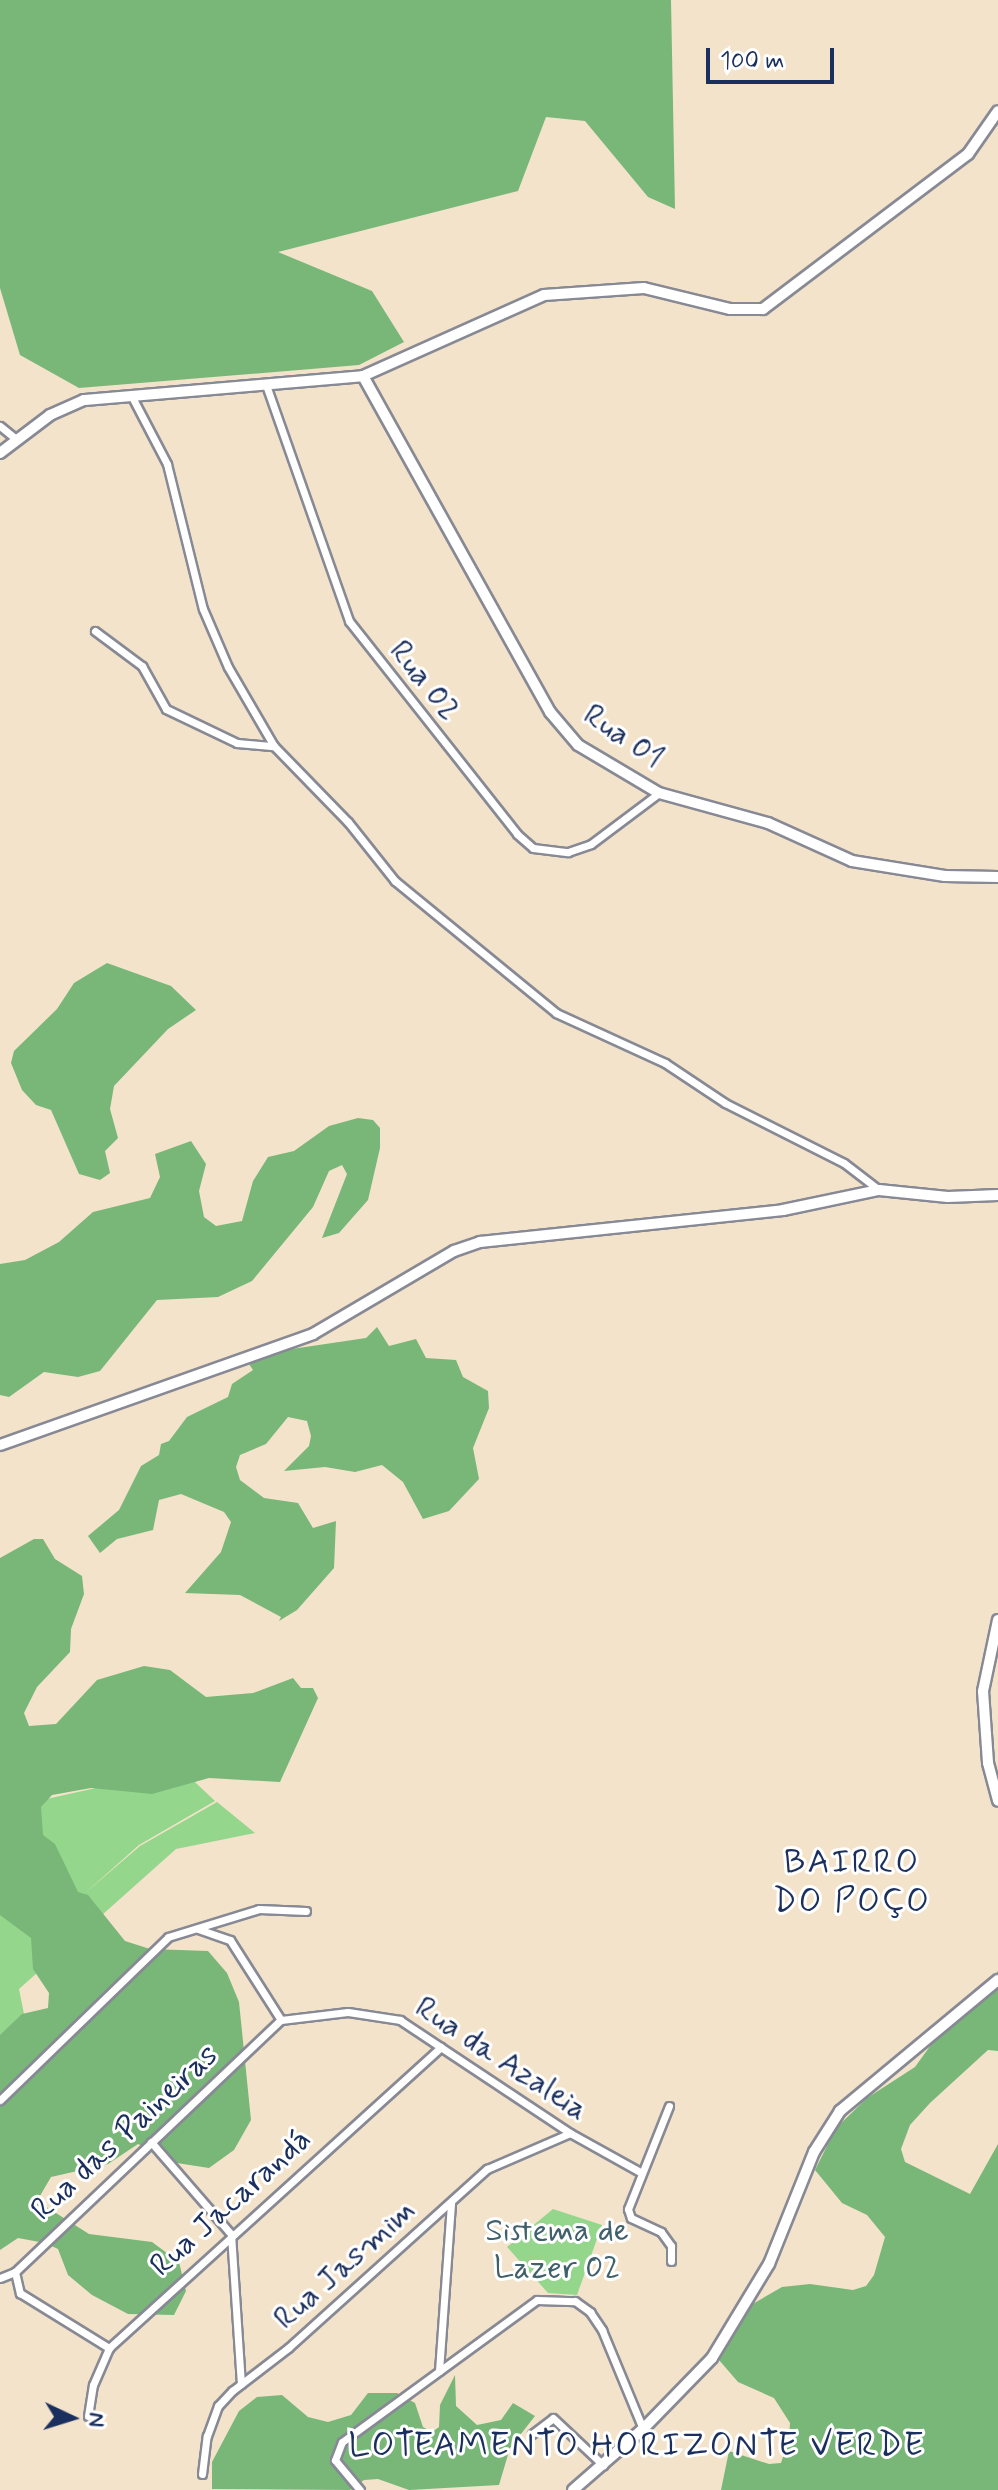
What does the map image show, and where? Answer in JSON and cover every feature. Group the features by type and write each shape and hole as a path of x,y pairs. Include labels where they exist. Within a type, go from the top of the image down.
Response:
{"street":[{"path":"0,453 64,408 130,393 363,376 544,295 644,288 730,309 763,309 968,154 998,111"},
{"name":"Rua 01","path":"363,376 562,730 597,759 659,793 768,823 852,861 945,876 998,877"},
{"name":"Rua 02","path":"266,385 349,621 517,834 533,848 568,852 591,844 659,793"},
{"path":"130,393 167,464 214,639 274,746 348,822 395,881 532,997 844,1163 879,1190"},
{"path":"0,426 16,439"},
{"path":"95,631 142,666 166,709 237,743 274,746"},
{"path":"0,1445 313,1334 454,1251 480,1242 783,1210 879,1190 998,1195"},
{"path":"998,1620 983,1691 988,1763 998,1801"},
{"path":"0,2100 168,1937 259,1909 306,1911"},
{"path":"193,1929 212,1930 230,1940 281,2020"},
{"path":"573,2490 643,2429 712,2358 739,2319 769,2264 814,2152 840,2111 998,1980"},
{"name":"Rua da Azaleia","path":"281,2020 372,2013 400,2020 570,2133 640,2172"},
{"name":"Rua das Paineiras","path":"0,2278 15,2272 281,2020"},
{"name":"Rua Jacarandá","path":"88,2416 93,2385 109,2348 231,2234 441,2047"},
{"path":"669,2106 629,2197 631,2218 661,2232 671,2246 671,2261"},
{"name":"Rua Jasmim","path":"202,2474 201,2456 218,2406 241,2384 487,2169 570,2133"},
{"path":"151,2142 231,2234 241,2384"},
{"path":"439,2372 451,2202"},
{"path":"15,2272 20,2293 109,2348"},
{"path":"360,2490 340,2470 336,2451 537,2300 575,2301 602,2330 643,2429"},
{"path":"532,2434 553,2418 603,2465"}],"green space":[{"path":"0,0 671,0 675,209 648,197 585,121 546,117 518,191 278,252 372,291 404,342 359,365 79,388 20,355 0,288"},
{"path":"107,963 171,986 196,1010 168,1029 114,1086 110,1109 118,1138 105,1151 110,1173 100,1180 79,1174 51,1110 36,1105 22,1090 11,1063 14,1051 57,1009 74,983"},
{"path":"358,1118 373,1120 380,1128 380,1148 368,1200 339,1233 322,1238 347,1174 342,1165 329,1171 313,1207 252,1281 218,1297 157,1300 100,1371 78,1377 44,1372 9,1397 0,1395 0,1264 25,1260 59,1242 93,1212 150,1198 160,1177 155,1154 191,1141 206,1164 199,1191 204,1217 216,1226 242,1221 253,1181 268,1157 294,1151 329,1126"},
{"path":"377,1327 389,1346 416,1339 426,1358 456,1360 463,1377 488,1391 489,1408 473,1448 479,1479 449,1511 423,1519 403,1482 382,1465 355,1472 325,1467 284,1471 309,1446 311,1436 307,1421 288,1417 266,1444 240,1455 236,1467 240,1480 264,1498 298,1503 313,1528 336,1521 334,1568 297,1610 279,1621 281,1617 240,1595 185,1593 221,1552 231,1522 224,1512 181,1494 159,1500 153,1530 117,1539 100,1553 88,1536 119,1510 141,1466 159,1455 161,1444 169,1441 187,1417 228,1397 232,1384 253,1370 249,1364 241,1365 258,1354 366,1338"},
{"path":"34,1539 43,1539 55,1559 82,1576 84,1594 71,1629 70,1652 37,1687 24,1713 29,1726 56,1724 97,1680 144,1666 170,1670 206,1697 253,1693 293,1678 301,1688 313,1688 318,1698 280,1782 209,1778 152,1794 91,1788 52,1795 41,1807 43,1835 55,1844 78,1892 88,1895 125,1941 150,1949 208,1951 227,1973 239,2002 251,2120 234,2150 209,2168 177,2163 138,2144 108,2164 51,2177 37,2201 89,2234 152,2242 179,2262 186,2291 174,2315 128,2314 92,2295 68,2275 58,2249 45,2243 18,2238 0,2250 0,2035 22,2014 48,2008 49,1993 33,1969 31,1938 0,1915 0,1558"},
{"path":"181,1769 215,1801 139,1845 84,1894 140,1846 217,1802 255,1833 176,1849 19,1989 25,2019 0,2037 0,1823 33,1802"},
{"path":"998,1971 998,2051 988,2050 930,2103 910,2125 901,2149 905,2162 970,2194 998,2144 998,2490 721,2490 729,2451 769,2464 781,2463 789,2438 790,2423 774,2398 738,2382 719,2360 744,2309 782,2287 810,2284 853,2290 866,2286 874,2275 885,2237 867,2215 842,2203 815,2170 836,2128 867,2098 915,2067 941,2031 966,2015"},
{"name":"Sistema de Lazer 02","path":"553,2209 602,2225 577,2295 548,2293 507,2247"},
{"path":"455,2375 456,2406 477,2425 501,2420 513,2403 535,2416 510,2448 499,2485 409,2490 378,2479 364,2480 350,2490 212,2489 212,2462 239,2411 257,2397 282,2395 308,2417 328,2422 351,2415 368,2393 397,2393 415,2403 423,2427 432,2432 439,2427 440,2405"}],"district":[{"name":"BAIRRO DO POÇO","path":"852,1882"},
{"name":"LOTEAMENTO HORIZONTE VERDE","path":"637,2446"}]}
